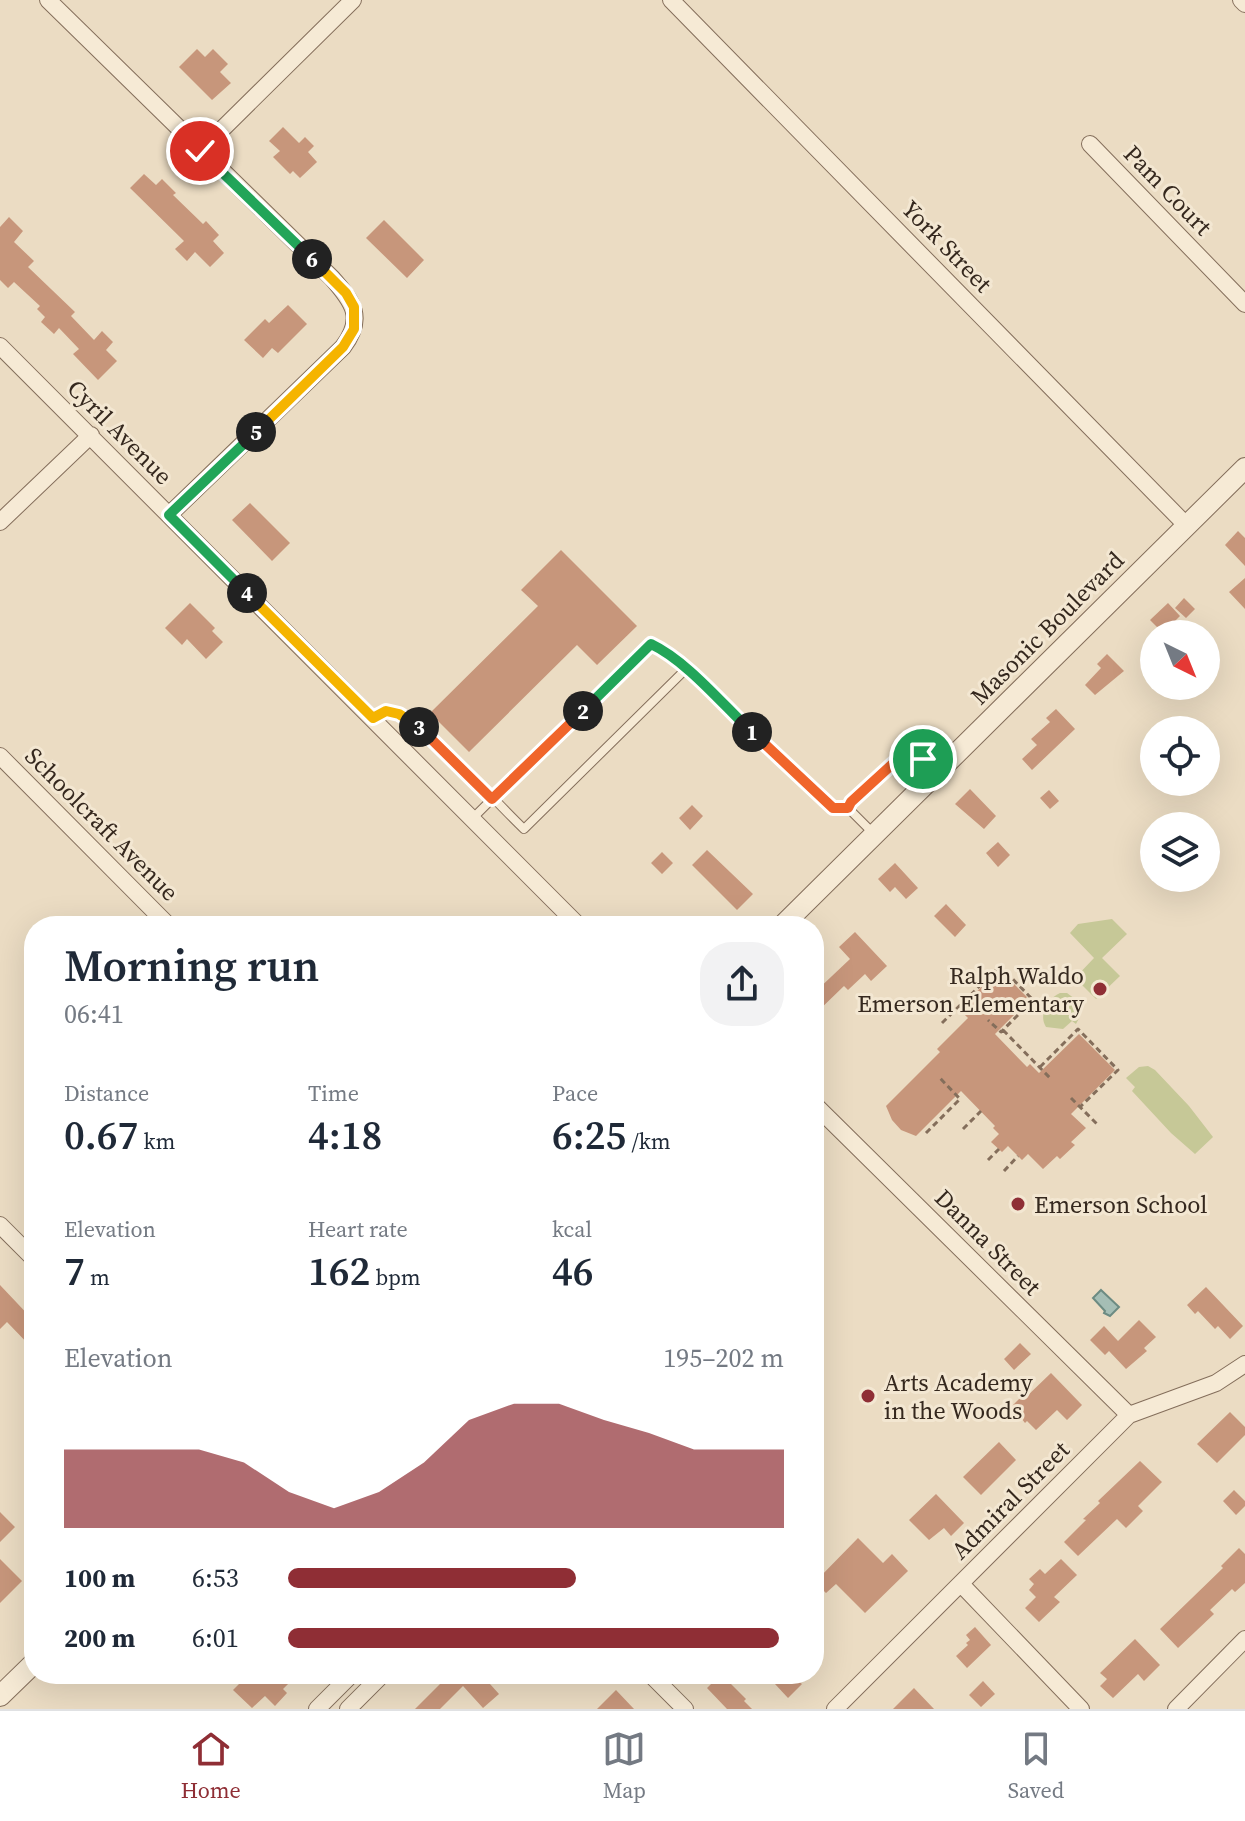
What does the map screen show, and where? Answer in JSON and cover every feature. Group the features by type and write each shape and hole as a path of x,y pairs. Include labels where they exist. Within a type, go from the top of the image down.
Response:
{"street":[{"path":"48,0 332,278 354,307 356,320 350,338 343,347 169,515"},
{"path":"200,151 353,0"},
{"name":"York Street","path":"671,0 1187,526"},
{"path":"1241,0 1245,4"},
{"name":"Pam Court","path":"1090,144 1245,304"},
{"name":"Cyril Avenue","path":"0,346 569,916"},
{"path":"0,522 91,435"},
{"name":"Masonic Boulevard","path":"792,916 1245,468"},
{"name":"Schoolcraft Avenue","path":"0,756 159,916"},
{"name":"Danna Street","path":"824,1114 1129,1415"},
{"path":"0,1225 24,1249"},
{"name":"Admiral Street","path":"835,1709 1129,1415 1216,1383 1245,1364"},
{"path":"961,1584 1081,1709"},
{"path":"1176,1709 1245,1639"},
{"path":"0,1696 24,1673"},
{"path":"317,1709 342,1684"},
{"path":"348,1709 373,1684"},
{"path":"660,1684 685,1709"}],"lane":[{"path":"473,818 651,644 686,669 833,808 848,808 874,835"},
{"path":"373,718 386,711 399,714 421,728 524,829 686,669"},
{"path":"848,808 861,792 910,748 937,773"}],"path":[{"path":"942,1023 1000,966 1033,1000 1003,1030"},
{"path":"988,1020 1001,1032 1003,1030 1051,1079"},
{"path":"1040,1067 1078,1029 1118,1070 1080,1107"},
{"path":"926,1133 960,1099 938,1076"},
{"path":"1071,1098 1099,1126"},
{"path":"963,1129 981,1111"},
{"path":"988,1160 999,1149"},
{"path":"1004,1171 1018,1156"}],"green space":[{"path":"1112,919 1127,934 1102,958 1120,976 1096,999 1075,978 1094,958 1070,933 1078,924"},
{"path":"1060,993 1067,993 1075,999 1075,1016 1079,1018 1076,1024 1072,1021 1063,1029 1046,1027 1043,1017 1046,1007"},
{"path":"1148,1066 1189,1106 1213,1137 1195,1154 1132,1091 1135,1087 1126,1078 1139,1067"}],"water":[{"path":"1101,1290 1119,1307 1110,1316 1093,1298"}],"building":[{"path":"197,49 205,57 213,49 228,64 220,72 231,83 212,100 179,67"},
{"path":"283,127 299,143 305,137 314,146 308,152 317,162 300,178 293,171 290,174 273,157 280,151 269,141"},
{"path":"144,174 156,185 162,179 176,193 173,195 219,235 213,241 224,253 210,267 195,252 187,261 175,249 184,241 130,188"},
{"path":"9,217 23,231 14,242 34,261 28,267 75,312 71,316 94,340 102,331 113,342 106,350 117,361 98,380 73,354 79,349 59,328 54,334 41,322 45,317 37,309 40,306 14,282 8,288 0,280 0,227"},
{"path":"384,220 424,260 407,278 366,238"},
{"path":"288,305 307,324 278,353 272,348 263,358 244,340 265,319 269,323"},
{"path":"250,503 290,543 272,561 232,520"},
{"path":"1238,531 1245,538 1245,566 1225,545"},
{"path":"561,550 637,626 597,665 577,645 469,752 430,713 538,606 521,590"},
{"path":"1245,578 1245,609 1229,592"},
{"path":"1184,598 1195,609 1186,618 1175,608"},
{"path":"190,603 215,628 212,631 223,642 206,659 187,639 182,645 165,628"},
{"path":"1168,603 1180,616 1176,620 1150,620"},
{"path":"1107,654 1124,671 1095,695 1085,685 1101,668 1097,664"},
{"path":"1056,709 1075,729 1032,770 1022,759 1037,745 1031,739 1050,722 1046,718"},
{"path":"970,789 996,816 984,829 955,804"},
{"path":"1049,790 1059,801 1050,809 1040,798"},
{"path":"692,805 703,816 690,830 679,818"},
{"path":"998,842 1010,855 998,867 986,853"},
{"path":"707,850 753,894 737,910 692,865"},
{"path":"662,852 673,863 662,874 651,863"},
{"path":"895,863 918,888 906,899 895,887 890,892 878,879"},
{"path":"946,904 966,925 955,937 934,916"},
{"path":"855,932 887,966 871,981 865,974 848,990 844,986 824,1005 824,984 850,959 839,947"},
{"name":"Ralph Waldo Emerson Elementary","path":"1002,972 1027,997 1021,1003 1023,1006 995,1034 1027,1067 1030,1064 1039,1073 1079,1034 1115,1070 1071,1114 1086,1128 1071,1142 1075,1145 1043,1169 1028,1154 1022,1160 1008,1146 1002,1152 991,1142 999,1134 993,1128 995,1126 961,1091 916,1136 901,1130 886,1106 940,1052 937,1049 968,1018 962,1012 976,999 972,996 993,976 996,979"},
{"path":"0,1285 24,1310 24,1340 7,1322 0,1329"},
{"path":"1206,1287 1243,1326 1230,1339 1218,1326 1215,1329 1198,1311 1195,1314 1187,1305"},
{"path":"1139,1320 1156,1337 1144,1348 1147,1351 1126,1369 1109,1351 1105,1355 1090,1340 1104,1326 1118,1341"},
{"path":"1020,1343 1031,1354 1014,1370 1004,1359"},
{"path":"1051,1373 1082,1405 1067,1420 1057,1410 1036,1430 1027,1421 1025,1423 1012,1406"},
{"path":"1230,1412 1245,1427 1245,1435 1217,1463 1197,1444"},
{"path":"999,1442 1016,1460 981,1495 963,1477"},
{"path":"1140,1461 1162,1482 1138,1506 1143,1511 1126,1528 1117,1519 1078,1556 1064,1542 1086,1520 1083,1519 1100,1503 1098,1501"},
{"path":"1234,1490 1245,1501 1245,1506 1236,1515 1223,1501"},
{"path":"936,1494 964,1523 951,1536 944,1528 929,1540 909,1520"},
{"path":"0,1512 15,1527 0,1542"},
{"path":"858,1538 883,1563 892,1554 908,1571 865,1613 836,1584 826,1593 824,1573"},
{"path":"1239,1548 1245,1554 1245,1583 1235,1592 1232,1589 1210,1610 1214,1614 1178,1648 1160,1629 1223,1568 1221,1566"},
{"path":"0,1559 22,1581 0,1603"},
{"path":"1061,1559 1077,1575 1054,1597 1060,1602 1039,1622 1025,1608 1036,1597 1029,1590 1034,1584 1029,1579 1040,1569 1045,1574"},
{"path":"975,1627 991,1645 967,1668 956,1656 968,1645 966,1643 970,1640 966,1635"},
{"path":"1135,1639 1160,1665 1144,1681 1138,1674 1113,1698 1100,1686 1107,1679 1100,1673"},
{"path":"983,1681 995,1694 981,1707 969,1695"},
{"path":"239,1684 288,1684 283,1689 287,1693 275,1706 265,1696 252,1708 233,1690"},
{"path":"440,1684 490,1684 499,1694 483,1708 463,1686 440,1709 415,1709"},
{"path":"711,1684 731,1684 752,1709 727,1709 707,1688"},
{"path":"775,1684 802,1684 788,1698"},
{"path":"914,1688 934,1709 893,1709"},
{"path":"616,1690 634,1709 597,1709"}],"place":[{"name":"Ralph Waldo Emerson Elementary","path":"1100,989"},
{"name":"Emerson School","path":"1018,1204"},
{"name":"Arts Academy in the Woods","path":"868,1396"}],"route":[{"path":"200,151 346,293 354,307 356,320 350,338 343,347 169,515 373,718 386,711 399,714 421,728 492,799 651,644 686,669 833,808 848,808 910,748 923,759"}]}
